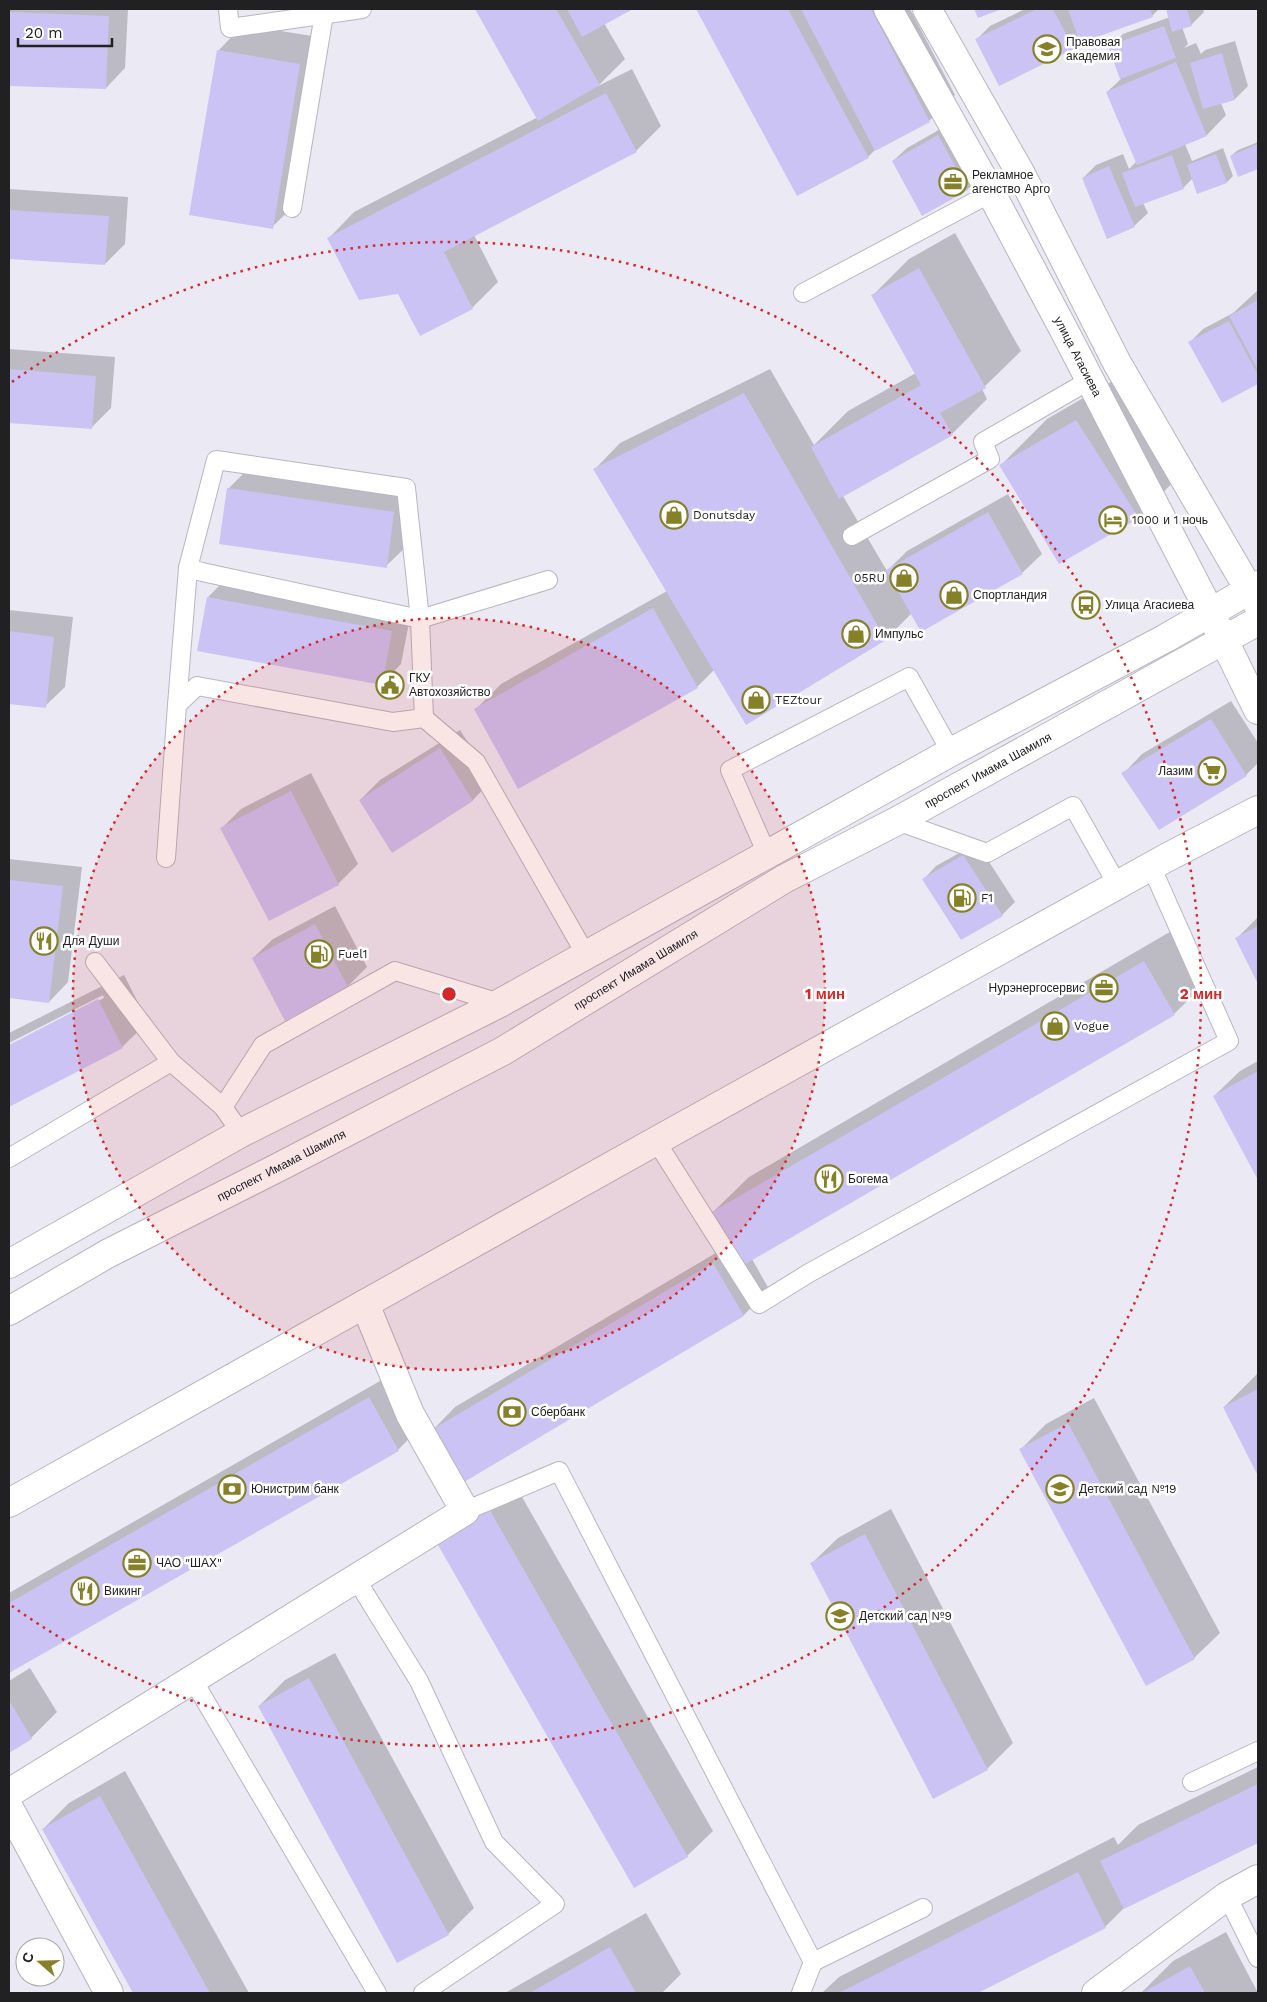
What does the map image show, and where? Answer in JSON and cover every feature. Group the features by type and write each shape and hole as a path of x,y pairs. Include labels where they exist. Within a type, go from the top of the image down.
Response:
{"main road":[{"name":"улица Агасиева","path":"888,9 991,193 1090,380 1210,612 1258,710"},
{"path":"9,1264 241,1133 500,1002 951,752 1166,638 1210,612 1255,593 1117,363 1021,174 927,9"},
{"name":"проспект Имама Шамиля","path":"9,1312 107,1254 503,1051 784,879 897,821 1258,621"},
{"path":"9,1503 1151,866 1258,810"},
{"path":"9,1794 464,1510 410,1414 364,1304"},
{"path":"9,1808 109,1993"},
{"path":"1096,1993 1227,1896 1258,1879"}],"lane":[{"path":"228,9 230,28 362,9"},
{"path":"292,208 324,14"},
{"path":"803,293 991,193 1021,174"},
{"path":"852,536 990,459 983,442 1090,380"},
{"path":"166,858 188,568 216,460 406,488 420,619 424,718 476,762 586,955"},
{"path":"188,568 420,619 548,580"},
{"path":"767,854 730,770 909,677 951,752"},
{"path":"177,704 197,686 393,722 424,718"},
{"path":"897,821 987,853 1073,806 1118,886"},
{"path":"656,1141 759,1304 809,1273 1229,1041 1151,866"},
{"path":"95,962 171,1062 223,1107 241,1133"},
{"path":"223,1107 263,1045 395,971 500,1002"},
{"path":"9,1158 171,1062"},
{"path":"464,1510 559,1471 813,1962"},
{"path":"356,1578 419,1681 494,1842 555,1904 423,1993"},
{"path":"193,1680 377,1993"},
{"path":"1192,1782 1258,1751"},
{"path":"1227,1896 1258,1958"},
{"path":"801,1993 813,1962 923,1908"}],"building":[{"path":"475,9 556,9 600,85 538,121"},
{"path":"567,9 633,9 582,37"},
{"path":"696,9 788,9 869,158 797,196"},
{"path":"801,9 871,9 930,122 875,151"},
{"path":"974,9 1002,9 978,18"},
{"path":"1037,9 1053,9 1074,49 999,86 975,39"},
{"path":"1068,9 1150,9 1153,17 1080,43"},
{"path":"1166,9 1187,9 1192,26 1172,32"},
{"path":"9,12 109,16 106,89 9,86"},
{"path":"1164,26 1176,58 1120,79 1108,46"},
{"path":"217,50 300,64 273,229 189,215"},
{"path":"1222,53 1235,100 1203,109 1190,63"},
{"path":"1176,62 1207,136 1137,165 1106,92"},
{"path":"606,93 637,152 444,252 473,309 420,336 398,294 359,300 327,238"},
{"path":"938,135 968,190 922,216 892,161"},
{"path":"1258,144 1258,169 1238,177 1230,156"},
{"path":"1216,154 1227,183 1197,194 1187,165"},
{"path":"1172,155 1184,189 1135,207 1122,173"},
{"path":"1109,166 1135,227 1107,239 1082,178"},
{"path":"9,210 109,216 105,265 9,259"},
{"path":"919,268 986,388 940,413 953,435 839,499 811,447 921,385 871,295"},
{"path":"1258,300 1258,370 1229,316"},
{"path":"1229,321 1258,375 1258,384 1222,403 1188,342"},
{"path":"9,369 96,376 92,429 9,423"},
{"path":"744,393 886,640 746,725 593,469"},
{"path":"1076,420 1139,518 1059,564 999,465"},
{"path":"227,488 394,512 387,568 219,544"},
{"path":"988,512 1023,574 921,632 886,570"},
{"path":"207,597 392,631 382,685 197,651"},
{"path":"653,608 698,688 518,789 474,709"},
{"path":"9,631 54,637 46,708 9,704"},
{"path":"1211,719 1247,776 1159,830 1121,773"},
{"path":"440,748 473,801 392,853 359,800"},
{"path":"291,791 339,885 269,921 220,828"},
{"name":"F1","path":"963,855 1003,916 961,940 922,879"},
{"path":"9,880 63,886 49,1003 9,998"},
{"path":"315,924 348,987 285,1021 252,958"},
{"path":"1258,926 1258,984 1235,938"},
{"path":"1144,961 1175,1015 742,1266 712,1212"},
{"path":"98,999 123,1048 9,1107 9,1045"},
{"path":"1258,1071 1258,1180 1213,1096"},
{"path":"713,1263 744,1316 459,1485 428,1432"},
{"path":"1258,1389 1258,1476 1223,1407"},
{"path":"369,1397 399,1451 9,1673 9,1603"},
{"path":"1068,1423 1195,1659 1146,1686 1019,1449"},
{"path":"488,1507 688,1857 634,1888 434,1538"},
{"path":"865,1534 988,1770 933,1799 810,1563"},
{"path":"309,1678 449,1935 397,1963 258,1706"},
{"path":"9,1700 32,1739 9,1753"},
{"path":"1258,1784 1258,1843 1124,1909 1100,1861"},
{"path":"100,1796 210,1993 133,1993 42,1829"},
{"path":"1078,1872 1106,1928 978,1993 839,1993"},
{"path":"610,1947 636,1993 530,1993"},
{"path":"1190,1966 1205,1993 1142,1993"}],"place":[{"name":"Правовая академия","path":"1047,49"},
{"name":"Рекламное агенство Арго","path":"953,182"},
{"name":"Donutsday","path":"674,515"},
{"name":"1000 и 1 ночь","path":"1113,520"},
{"name":"05RU","path":"904,578"},
{"name":"Спортландия","path":"954,595"},
{"name":"Улица Агасиева","path":"1086,605"},
{"name":"Импульс","path":"856,634"},
{"name":"ГКУ Автохозяйство","path":"390,685"},
{"name":"TEZtour","path":"756,700"},
{"name":"Лазим","path":"1212,771"},
{"name":"F1","path":"962,898"},
{"name":"Для Души","path":"44,941"},
{"name":"Fuel1","path":"319,954"},
{"name":"Нурэнергосервис","path":"1104,988"},
{"name":"Vogue","path":"1055,1026"},
{"name":"Богема","path":"829,1179"},
{"name":"Сбербанк","path":"512,1412"},
{"name":"Юнистрим банк","path":"232,1489"},
{"name":"Детский сад №19","path":"1060,1489"},
{"name":"ЧАО \"ШАХ\"","path":"137,1563"},
{"name":"Викинг","path":"85,1591"},
{"name":"Детский сад №9","path":"840,1616"}]}
